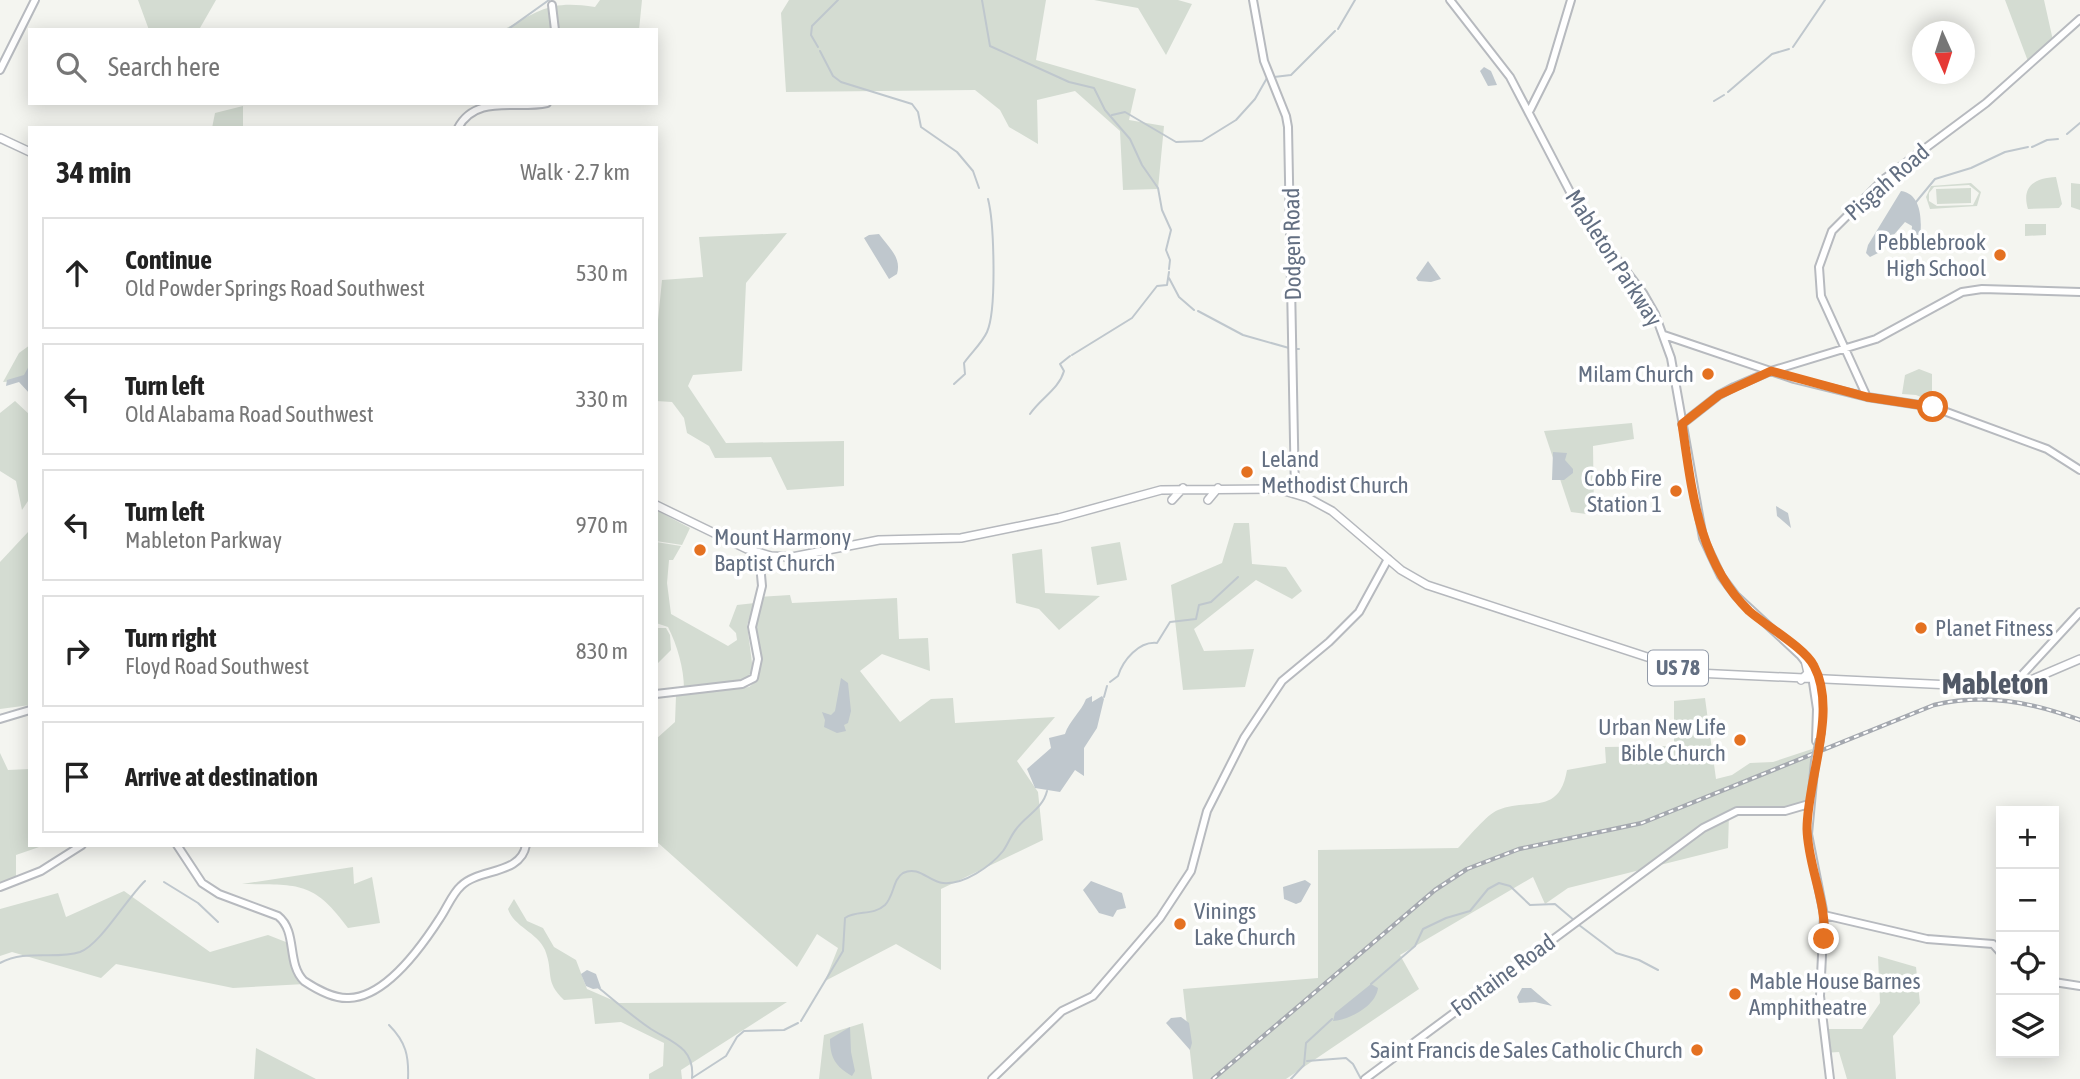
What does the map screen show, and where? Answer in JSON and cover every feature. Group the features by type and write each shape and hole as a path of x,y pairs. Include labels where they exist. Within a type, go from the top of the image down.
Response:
{"main road":[{"path":"0,138 28,151"},
{"path":"1172,500 1183,488"},
{"path":"1208,500 1218,488"},
{"name":"US 78","path":"658,506 759,553 798,557 879,540 950,540 1053,520 1171,489 1278,489 1296,493 1332,511 1391,562 1435,588 1678,668 1722,676 1986,687 2018,684 2080,659"},
{"path":"1383,568 1391,562"},
{"path":"1801,680 1808,673 1805,660"}],"street":[{"path":"0,70 35,0"},
{"name":"Dodgen Road","path":"1254,0 1264,61 1288,127 1296,493"},
{"name":"Mableton Parkway","path":"1450,0 1502,65 1530,110 1580,211 1643,293 1664,335 1671,358 1698,519 1721,576 1744,605 1813,664 1817,680"},
{"path":"1530,110 1550,70 1571,0"},
{"path":"552,5 555,28"},
{"name":"Pisgah Road","path":"1867,397 1821,296 1818,280 1822,253 1832,231 1884,179 1993,97 2080,19"},
{"path":"460,126 471,112 484,107 516,105"},
{"path":"1682,424 1719,395 1771,371 1846,350 1905,326 1962,292 1984,289 2080,292"},
{"path":"1664,335 1771,371 1867,397 1933,407 2047,449 2080,470"},
{"path":"658,694 742,684 754,678 758,659 752,627 762,586 759,553"},
{"path":"992,1079 1042,1027 1062,1011 1093,996 1166,909 1191,871 1207,811 1244,738 1282,681 1329,642 1359,612 1383,568"},
{"path":"2018,684 2022,675 2080,612"},
{"name":"Mableton Parkway","path":"1785,641 1805,660 1817,680"},
{"path":"1817,680 1818,740 1804,836 1821,914 1817,991 1828,1079"},
{"path":"0,719 28,711"},
{"path":"1807,804 1808,843 1824,915 1820,996 1828,1079"},
{"name":"Fontaine Road","path":"1365,1079 1685,839 1737,811 1785,811 1807,804"},
{"path":"0,887 41,871 79,847"},
{"path":"178,847 202,883 224,896 278,916 285,923 295,965 304,981 346,999 369,993 389,981 439,920 460,887 479,874 508,867 523,855 525,847"},
{"path":"1824,915 1927,939 1993,944 1996,947"},
{"path":"2059,983 2080,986"}],"shaded area":[{"path":"138,0 216,0 200,28 148,28"},
{"path":"600,0 642,0 639,28 507,28 546,8 567,5 595,7"},
{"path":"789,0 1046,0 1036,60 1136,89 1129,120 1164,126 1158,189 1123,190 1120,131 1075,91 1037,100 1038,144 1009,127 1000,110 975,90 786,92 781,13"},
{"path":"1094,0 1178,0 1192,4 1166,55 1138,8"},
{"path":"2005,0 2044,0 2054,45 2029,64"},
{"path":"1484,67 1491,71 1497,85 1488,86 1480,71"},
{"path":"243,106 243,126 212,126 215,113"},
{"path":"2056,177 2062,204 2059,208 2028,209 2028,189 2042,179"},
{"path":"1971,183 1981,192 1977,206 1930,209 1926,197 1931,186","holes":["1969,185 1979,193 1973,205 1937,206 1929,201 1929,193 1934,187"]},
{"path":"2071,183 2080,184 2080,210 2071,207"},
{"path":"1971,188 1971,203 1937,204 1936,189"},
{"path":"1901,191 1908,193 1917,203 1921,224 1920,238 1911,238 1912,226 1905,222 1878,253 1870,257 1866,253 1868,245"},
{"path":"2025,224 2046,224 2046,235 2025,236"},
{"path":"787,233 746,283 742,371 693,375 688,386 726,443 844,441 844,486 787,490 771,457 715,458 709,446 687,433 684,418 672,402 658,401 658,320 662,280 703,277 699,237"},
{"path":"879,234 898,262 897,274 889,279 864,238"},
{"path":"1428,261 1441,279 1431,282 1418,281 1416,278"},
{"path":"28,346 28,380 3,382 19,353"},
{"path":"28,368 28,392 19,382 6,386 7,380 24,375"},
{"path":"1919,369 1932,374 1932,397 1928,400 1916,395 1902,394 1905,375"},
{"path":"15,401 28,413 28,501 22,510 16,481 0,471 0,413"},
{"path":"1632,423 1634,439 1593,446 1594,515 1571,512 1544,431"},
{"path":"1553,452 1567,453 1565,460 1573,473 1564,480 1552,480"},
{"path":"1776,506 1788,513 1791,528 1777,516"},
{"path":"658,511 690,528 682,545 658,541"},
{"path":"1234,523 1249,523 1252,564 1286,567 1302,591 1292,599 1256,580 1194,629 1204,651 1254,649 1245,687 1183,690 1171,585 1222,563"},
{"path":"28,532 28,705 0,709 0,562"},
{"path":"658,542 681,546 673,560 669,560 667,583 671,614 728,646 737,640 736,633 729,626 737,605 755,603 747,625 753,670 745,680 684,689 677,649 668,627 658,624"},
{"path":"1120,542 1127,580 1097,585 1091,547"},
{"path":"1042,549 1045,593 1100,596 1059,630 1039,609 1016,603 1012,554"},
{"path":"790,595 792,603 897,598 899,639 928,638 930,671 882,654 860,671 900,722 931,699 953,698 955,723 1055,717 1017,761 1038,792 1043,840 941,889 941,970 896,944 825,981 838,948 817,934 797,967 658,843 658,737 675,722 676,696 749,687 758,680 761,662 755,633 759,597"},
{"path":"658,628 666,628 670,635 671,650 658,663"},
{"path":"841,678 848,683 851,711 848,723 844,725 846,731 837,733 824,727 822,712 831,715 835,711"},
{"path":"1092,696 1092,702 1102,696 1104,699 1097,728 1084,748 1084,776 1075,770 1060,792 1035,788 1027,769 1051,748 1049,738 1065,734 1086,699"},
{"path":"1705,698 1716,779 1732,775 1750,763 1773,762 1812,749 1806,805 1729,814 1728,848 1568,888 1545,904 1533,877 1400,955 1419,989 1286,1079 1193,1079 1183,989 1318,978 1318,850 1458,848 1493,812 1509,806 1550,800 1563,785 1567,770 1606,763 1605,747 1674,746 1674,701"},
{"path":"0,753 8,770 28,769 28,847 39,847 16,855 16,882 0,886"},
{"path":"353,867 354,884 372,877 380,923 348,928 325,901 303,888 242,884"},
{"path":"1305,880 1311,884 1301,902 1296,904 1284,899 1283,887"},
{"path":"1091,881 1122,893 1126,908 1117,910 1113,917 1099,913 1083,890"},
{"path":"124,891 210,952 268,935 291,944 294,965 305,984 233,988 116,964 101,978 12,952 0,956 0,909 58,893 66,917"},
{"path":"514,899 527,921 543,928 554,947 576,960 587,989 619,1003 787,1002 681,1070 682,1079 649,1079 649,1074 663,1066 664,1043 621,1022 595,1024 592,998 564,1000 552,982 545,950 537,939 515,920 508,909"},
{"path":"1878,956 1916,967 1920,1003 1893,1036 1896,1079 1847,1079 1839,1052 1823,1053 1820,1029 1862,1029 1880,1003"},
{"path":"587,970 596,974 601,988 586,986 581,974"},
{"path":"1371,984 1378,988 1367,1006 1354,1015 1333,1021 1335,1013"},
{"path":"1522,988 1531,988 1552,1006 1535,1002 1519,1003 1517,997"},
{"path":"1181,1017 1189,1023 1192,1043 1190,1050 1166,1023 1171,1018"},
{"path":"863,1023 872,1079 819,1079 824,1035"},
{"path":"850,1027 855,1071 852,1076 835,1061 830,1039"},
{"path":"256,1048 316,1079 254,1079"}],"waterway":[{"path":"510,28 549,0"},
{"path":"818,47 811,35 812,26 838,0"},
{"path":"982,0 990,46 1069,82 1094,88 1105,110 1130,139 1142,165 1158,188 1162,210 1171,230 1166,250 1170,260 1169,269"},
{"path":"1338,29 1355,0"},
{"path":"1793,47 1825,0"},
{"path":"1274,77 1291,75 1335,31"},
{"path":"1728,92 1772,54 1789,49"},
{"path":"820,51 833,76 841,82 912,104 918,112 921,127 957,152 973,171 979,188"},
{"path":"1112,115 1125,112 1176,142 1202,141 1236,120 1255,99 1267,78"},
{"path":"1714,101 1724,95"},
{"path":"2067,134 2080,123"},
{"path":"2032,147 2047,140 2058,139"},
{"path":"1916,202 1935,179 1971,168 2005,152 2028,147"},
{"path":"954,384 965,374 964,363 985,336 990,321 993,266 988,199"},
{"path":"1072,355 1132,318 1157,286 1167,285 1169,272"},
{"path":"1169,278 1179,297 1194,310"},
{"path":"1198,311 1243,335 1289,348"},
{"path":"1030,414 1058,383 1064,371 1060,364 1070,356"},
{"path":"1110,682 1118,676 1138,648 1157,643 1170,622 1196,619 1199,605 1211,602 1238,577"},
{"path":"1104,697 1107,686"},
{"path":"801,1021 843,951 845,918 875,911 885,905 897,879 903,873 919,872 938,882 951,883 968,878 992,863 1017,828 1042,802 1047,791"},
{"path":"0,963 20,956 70,954 88,948 145,881"},
{"path":"164,882 198,903 218,922"},
{"path":"1371,984 1415,946 1423,929 1470,911 1488,889 1499,883 1510,886 1530,905 1555,904 1575,921"},
{"path":"1579,925 1616,953 1639,960 1658,970"},
{"path":"599,988 644,1024 680,1047 690,1060 692,1078"},
{"path":"1291,1079 1304,1065 1306,1043 1332,1019"},
{"path":"692,1078 726,1056 737,1037 744,1031 784,1030 798,1023"},
{"path":"389,1025 405,1050 408,1079"},
{"path":"1307,1061 1346,1058 1353,1064 1361,1079"}],"railway":[{"path":"1213,1079 1435,890 1467,869 1519,849 1642,823 1934,705 1953,701 2008,701 2044,708 2080,720"}],"place":[{"name":"Pebblebrook High School","path":"2000,255"},
{"name":"Milam Church","path":"1708,374"},
{"name":"Leland Methodist Church","path":"1247,472"},
{"name":"Cobb Fire Station 1","path":"1676,491"},
{"name":"Mount Harmony Baptist Church","path":"700,550"},
{"name":"Planet Fitness","path":"1921,628"},
{"name":"Urban New Life Bible Church","path":"1740,740"},
{"name":"Vinings Lake Church","path":"1180,924"},
{"name":"Mable House Barnes Amphitheatre","path":"1735,994"},
{"name":"Saint Francis de Sales Catholic Church","path":"1697,1050"}],"district":[{"name":"Mableton","path":"1995,684"}],"route":[{"path":"1824,939 1824,910 1810,853 1807,828 1821,731 1819,680 1813,664 1744,605 1721,576 1702,536 1682,424 1719,395 1771,371 1867,397 1933,407"}]}
